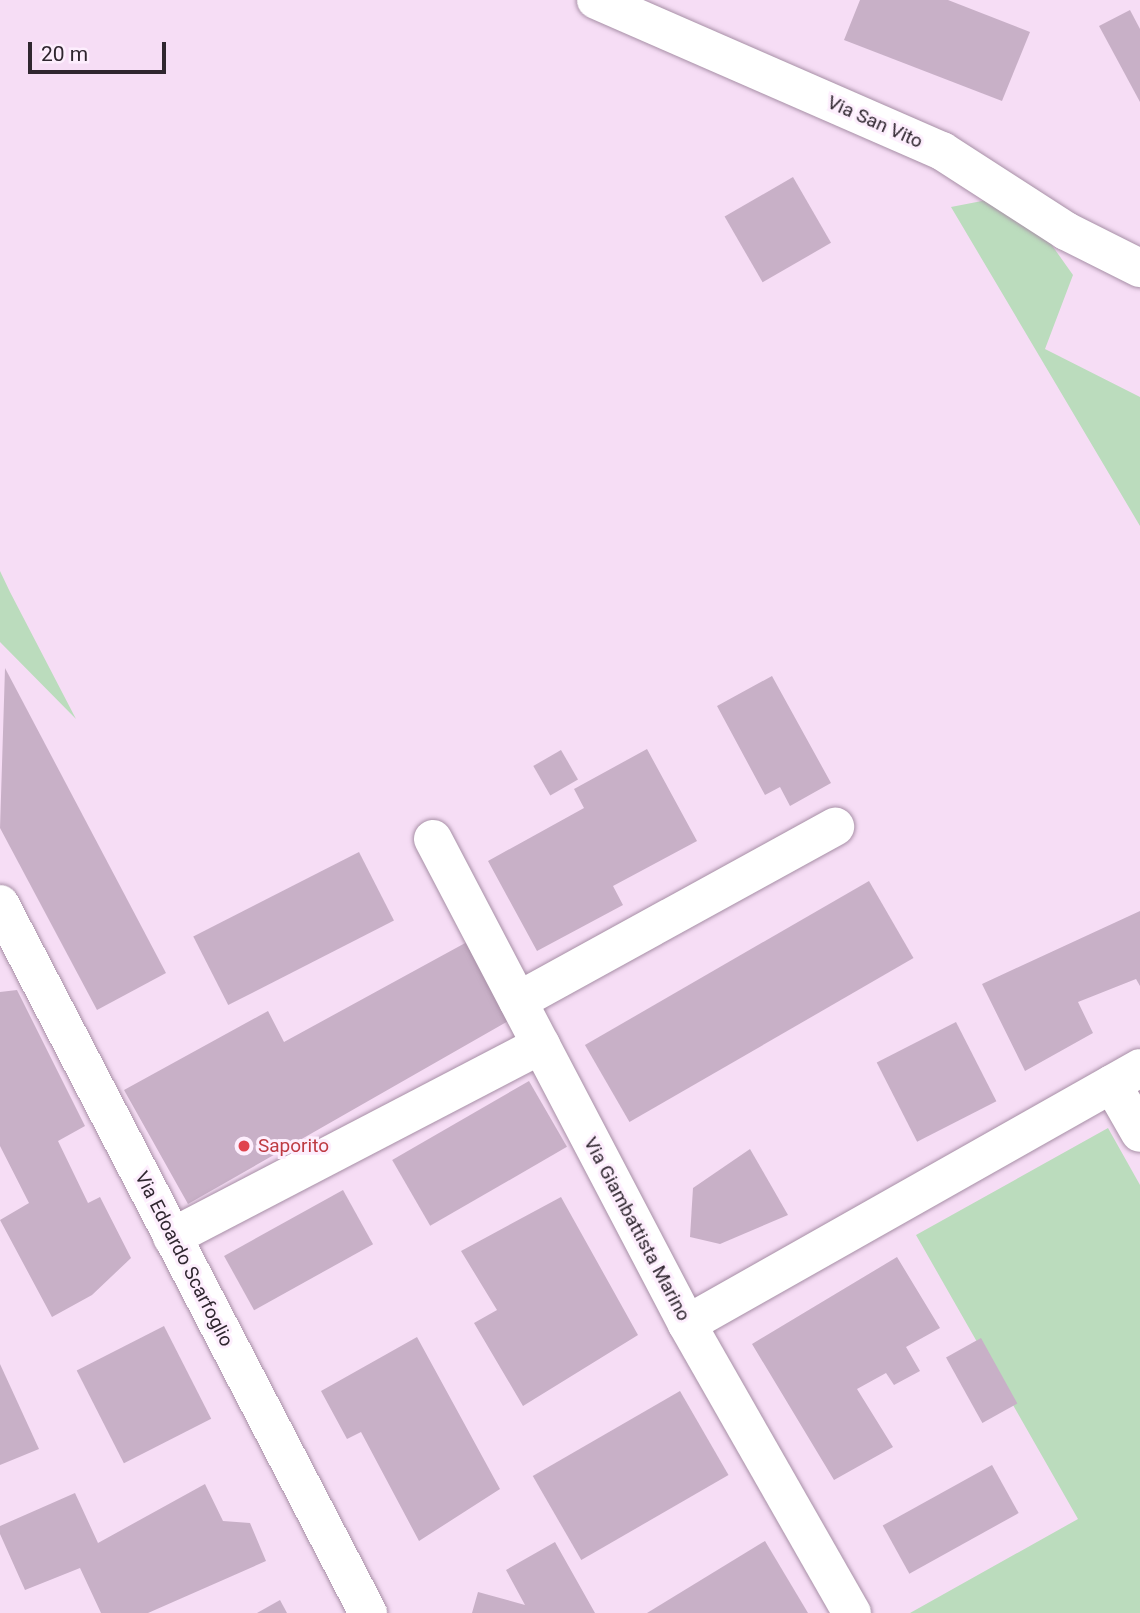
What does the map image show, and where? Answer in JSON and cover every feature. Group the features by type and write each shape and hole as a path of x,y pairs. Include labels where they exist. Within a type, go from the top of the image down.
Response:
{"street":[{"name":"Via San Vito","path":"596,0 942,151 1066,231 1140,268"},
{"path":"518,1000 835,827"},
{"name":"Via Giambattista Marino","path":"433,839 687,1324 852,1613"},
{"name":"Via Edoardo Scarfoglio","path":"0,904 368,1613"},
{"path":"172,1237 541,1045"},
{"path":"687,1324 1126,1076 1140,1133"}],"green space":[{"path":"987,200 1034,220 1073,275 1045,349 1140,397 1140,526 951,207"},
{"path":"0,571 10,592 76,719 0,642"},
{"path":"1108,1128 1140,1185 1140,1613 910,1613 1078,1519 916,1235"}],"building":[{"path":"860,0 948,0 1030,32 1002,101 844,40"},
{"path":"1130,10 1140,29 1140,102 1099,26"},
{"path":"793,177 831,243 763,282 725,216"},
{"path":"5,668 166,973 97,1010 0,828"},
{"path":"772,676 831,783 790,806 780,787 765,795 717,706"},
{"path":"647,749 697,841 613,886 623,905 537,951 488,861 584,808 574,789"},
{"path":"561,750 578,779 550,795 533,766"},
{"path":"359,852 394,921 228,1005 193,936"},
{"path":"869,881 914,958 629,1122 585,1045"},
{"path":"1140,911 1140,986 1136,979 1078,1002 1093,1033 1025,1071 982,984"},
{"path":"467,942 510,1020 188,1204 124,1090 268,1011 284,1042"},
{"path":"17,990 85,1126 58,1141 88,1203 100,1197 131,1258 92,1295 52,1317 0,1220 29,1203 0,1146 0,992"},
{"path":"956,1022 996,1101 917,1142 877,1062"},
{"path":"529,1081 567,1147 430,1226 392,1160"},
{"path":"750,1149 788,1215 720,1244 690,1237 693,1188"},
{"path":"343,1190 373,1244 254,1310 224,1256"},
{"path":"561,1197 638,1335 523,1406 474,1323 497,1310 461,1251"},
{"path":"897,1257 940,1328 906,1347 920,1371 894,1385 886,1373 857,1389 893,1447 834,1480 752,1344"},
{"path":"164,1326 211,1419 124,1463 77,1370"},
{"path":"417,1337 500,1489 419,1541 361,1432 347,1439 321,1391"},
{"path":"981,1338 1017,1404 982,1423 946,1357"},
{"path":"0,1364 39,1449 0,1465"},
{"path":"680,1391 729,1475 581,1560 533,1476"},
{"path":"992,1465 1019,1513 909,1574 883,1526"},
{"path":"205,1484 223,1521 250,1523 266,1561 148,1613 101,1613 80,1568 25,1590 0,1534 0,1526 75,1493 98,1543"},
{"path":"765,1541 808,1613 647,1613"},
{"path":"555,1542 595,1613 472,1613 478,1592 525,1605 506,1570"},
{"path":"280,1600 287,1613 257,1613"}],"place":[{"name":"Saporito","path":"244,1146"}]}
